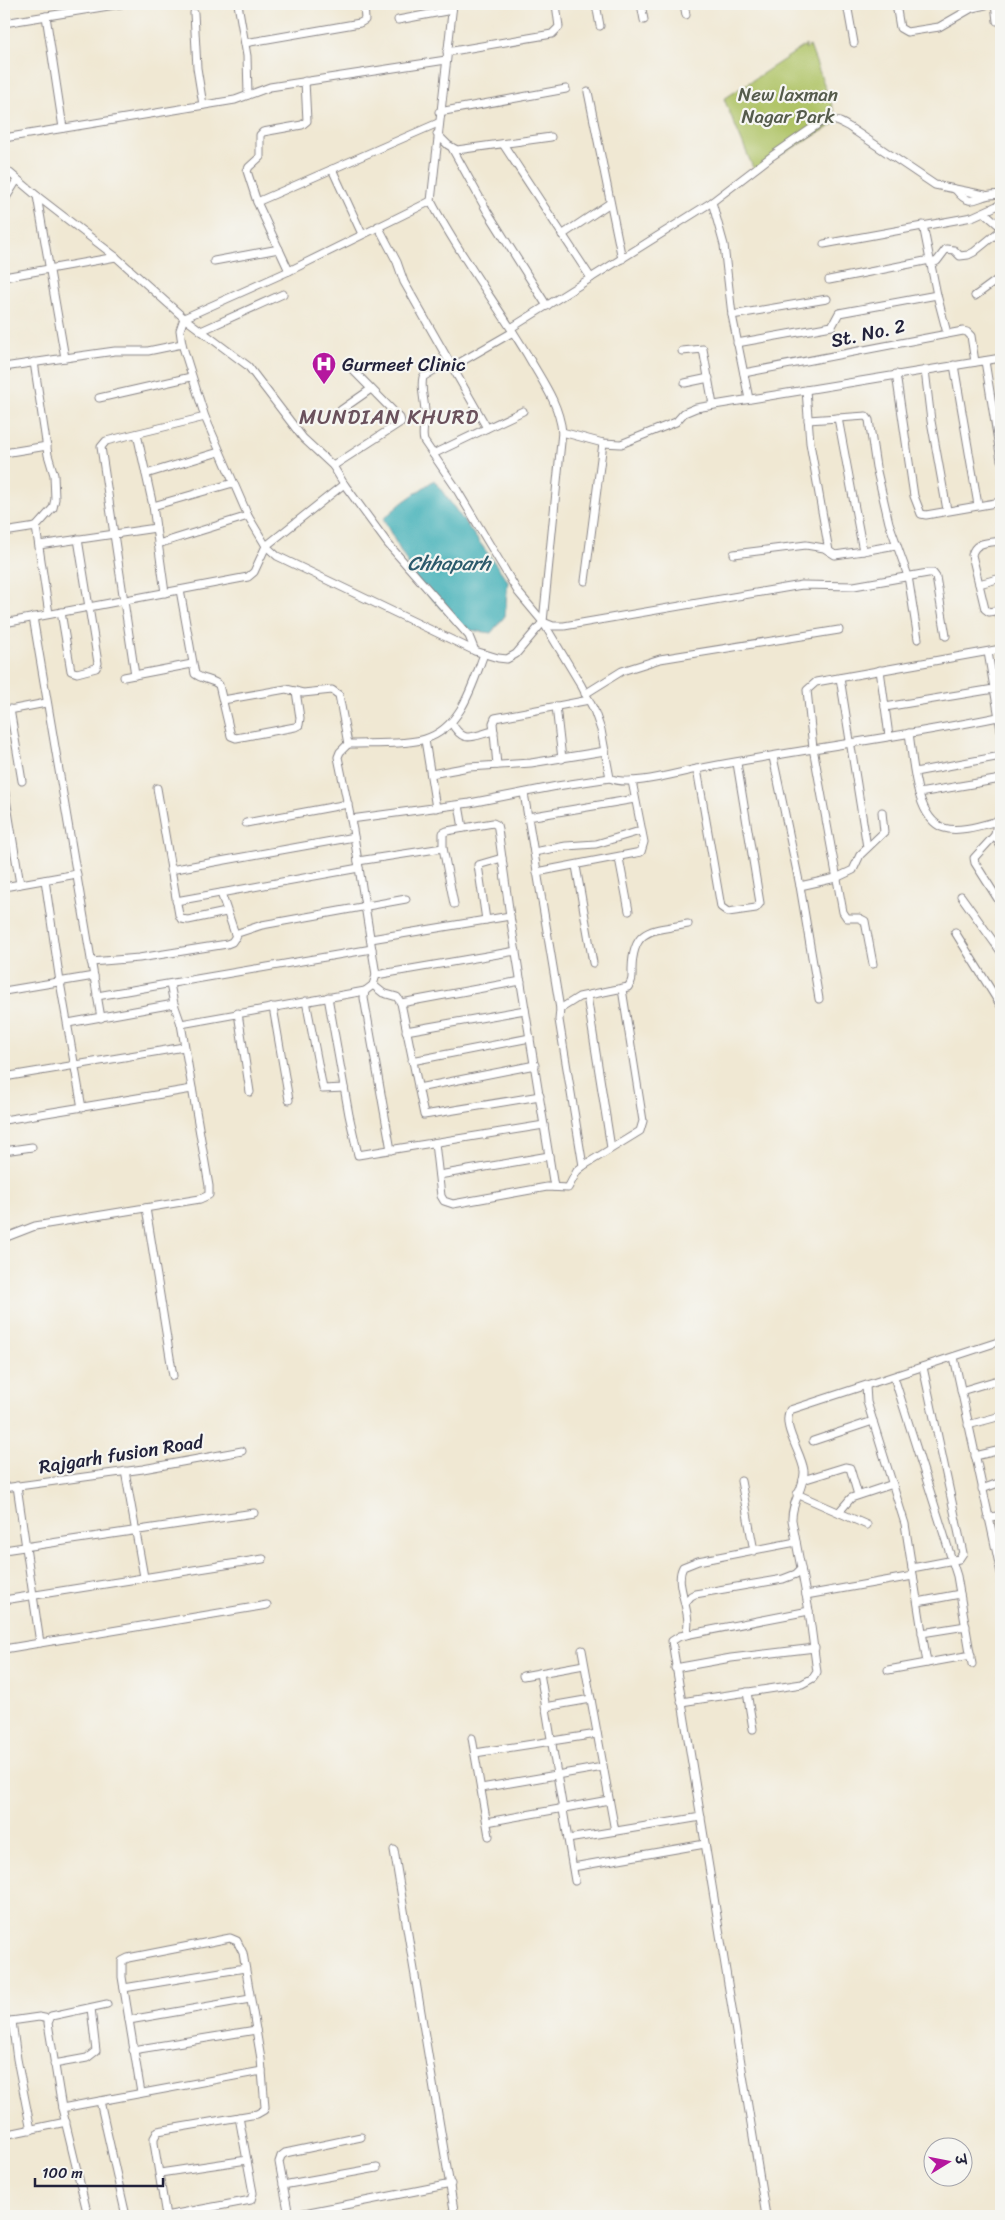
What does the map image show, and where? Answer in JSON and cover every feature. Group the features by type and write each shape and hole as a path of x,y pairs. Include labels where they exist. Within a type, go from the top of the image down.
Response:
{"street":[{"path":"4,23 121,4"},
{"path":"238,4 245,43 248,95"},
{"path":"245,43 360,23 365,20 366,16 364,4"},
{"path":"4,138 235,100 270,87 446,56 552,34 559,27 556,4"},
{"path":"596,4 600,26"},
{"path":"641,4 644,20"},
{"path":"684,4 686,15"},
{"path":"847,4 854,43"},
{"path":"896,4 900,28 907,32 939,27 972,8 990,4"},
{"path":"995,4 997,21"},
{"path":"398,20 452,7 439,112 431,201 441,221 512,330 553,399 560,415 562,432 543,622 516,654 508,658 498,658 475,651 277,556 266,546 248,516 219,452 191,377 182,344 180,330 184,318 289,271 431,201"},
{"path":"194,13 197,64 204,105"},
{"path":"46,16 63,128"},
{"path":"289,271 258,202 247,172 249,167 260,158 260,135 264,132 302,125 307,122 305,81"},
{"path":"439,112 566,90"},
{"path":"588,92 622,258"},
{"path":"610,778 601,730 587,697 543,622 508,576 454,485 424,441 422,434 426,413 422,383 423,376 451,364 512,330 712,202 772,156 821,122 837,120 935,185 985,195 1001,195"},
{"path":"258,202 438,123"},
{"path":"437,134 452,148 487,211 547,306"},
{"path":"452,148 463,150 551,137"},
{"path":"503,144 591,278"},
{"path":"4,168 116,258 184,318 248,366 303,438 333,466 388,544 469,636 475,651"},
{"path":"332,169 362,234"},
{"path":"4,201 17,180"},
{"path":"956,190 963,199 973,201 985,195"},
{"path":"37,196 64,358"},
{"path":"972,217 973,201"},
{"path":"712,202 724,245 732,315 749,399"},
{"path":"562,234 610,203"},
{"path":"824,244 972,217 1001,204"},
{"path":"829,280 937,261 946,249 954,250 960,256 968,255 1001,229 984,213"},
{"path":"923,225 947,333"},
{"path":"378,226 404,282 487,428"},
{"path":"214,261 279,250"},
{"path":"4,277 116,258"},
{"path":"975,296 1001,277"},
{"path":"202,331 283,294"},
{"path":"737,343 832,326 839,314 937,294"},
{"path":"732,315 827,299"},
{"name":"St. No. 2","path":"744,373 963,331 970,334 975,362"},
{"path":"4,367 114,351 148,352 182,344"},
{"path":"682,351 703,350 713,405"},
{"path":"562,432 603,443 621,444 676,422 689,410 1001,358"},
{"path":"985,360 1001,460"},
{"path":"4,532 36,527 55,504 54,474 47,446 34,362"},
{"path":"333,466 401,422 347,364"},
{"path":"954,365 978,505"},
{"path":"925,370 931,421 947,510"},
{"path":"896,374 914,496 920,514 926,515 1001,502"},
{"path":"100,398 191,377"},
{"path":"685,383 709,378"},
{"path":"341,410 371,389"},
{"path":"806,390 817,490 830,551"},
{"path":"433,454 523,411"},
{"path":"808,420 861,415 866,416 869,420 876,467 896,545 908,576 918,639"},
{"path":"134,675 125,600 101,447 106,442 205,417"},
{"path":"838,418 863,552"},
{"path":"137,434 156,528 165,593"},
{"path":"585,581 603,443"},
{"path":"4,453 47,446"},
{"path":"146,474 219,452"},
{"path":"152,506 233,483"},
{"path":"4,623 252,575 266,546 344,484"},
{"path":"158,544 248,516"},
{"path":"36,527 49,614"},
{"path":"39,545 156,528"},
{"path":"61,612 71,671 77,673 98,666 78,539"},
{"path":"1001,541 978,545 972,555 986,612 1000,610 1001,623"},
{"path":"734,554 806,545 824,548 835,555 845,555 896,545"},
{"path":"543,622 553,626 564,626 802,585 854,586 933,573 936,578 946,636"},
{"path":"979,584 1001,578"},
{"path":"180,590 195,674 201,679 214,681 219,685 228,732 231,736 236,738 299,725 300,718 296,691"},
{"path":"33,617 46,703 101,1018"},
{"path":"497,765 493,723 495,718 499,716 556,706 587,697 622,671 660,659 839,630"},
{"path":"873,964 865,922 863,919 845,916 836,878 813,748 807,690 810,685 816,682 1001,649"},
{"path":"988,652 1001,730"},
{"path":"181,1024 365,991 373,985 376,975 371,939 351,819 338,757 348,744 425,740 441,731 456,718 470,693 484,654"},
{"path":"124,677 192,664"},
{"path":"880,670 889,736"},
{"path":"840,678 867,847"},
{"path":"885,707 994,689"},
{"path":"223,700 286,690 309,693 336,691 340,695 348,744"},
{"path":"22,781 7,710 46,703"},
{"path":"556,706 562,759"},
{"path":"351,819 459,805 610,778 615,781 632,781 998,717"},
{"path":"451,722 458,735 463,737 494,731"},
{"path":"909,733 919,793 924,809 932,822 944,828 956,828 999,820 995,835 974,858 974,863 1001,904"},
{"path":"425,740 436,808"},
{"path":"431,774 469,767 562,759 605,751"},
{"path":"915,772 1001,756"},
{"path":"773,757 800,886 819,999"},
{"path":"697,769 722,907 728,912 756,908 760,903 737,763"},
{"path":"919,793 1001,779"},
{"path":"537,872 619,858 641,852 644,842 640,831 632,781"},
{"path":"4,787 20,884"},
{"path":"157,788 178,915 181,919 188,920 226,912"},
{"path":"524,792 560,1009 559,1020 582,1166"},
{"path":"528,817 635,799"},
{"path":"246,823 348,804"},
{"path":"459,805 463,828"},
{"path":"800,886 836,878 853,870 860,855 884,832 882,812"},
{"path":"454,904 443,848 443,833 493,823 497,825 554,1187"},
{"path":"534,852 566,846 596,844 640,831"},
{"path":"995,835 1001,847"},
{"path":"170,870 354,837"},
{"path":"176,901 443,848"},
{"path":"486,920 478,866 502,858"},
{"path":"619,858 629,911"},
{"path":"576,866 593,963"},
{"path":"4,887 77,874"},
{"path":"45,880 60,982 82,1108"},
{"path":"221,893 236,937"},
{"path":"961,896 1001,950"},
{"path":"91,962 140,958 226,944 232,942 243,931 262,925 406,899"},
{"path":"371,939 510,916"},
{"path":"560,1009 572,1000 622,989 631,983 633,956 638,939 649,931 688,924"},
{"path":"955,932 1001,1006"},
{"path":"97,996 372,949"},
{"path":"376,975 516,951"},
{"path":"4,991 94,976"},
{"path":"401,1003 521,981"},
{"path":"4,1238 35,1226 200,1199 209,1195 210,1186 181,1024 170,984"},
{"path":"373,985 383,993 397,997 401,1003 422,1109 426,1116 540,1096"},
{"path":"435,1143 441,1196 448,1203 570,1186 574,1176 582,1166 640,1131 643,1121 622,989"},
{"path":"365,991 391,1150"},
{"path":"587,996 611,1148"},
{"path":"328,997 356,1154 360,1155 544,1125"},
{"path":"306,1001 323,1089 344,1088"},
{"path":"68,1023 174,1004"},
{"path":"273,1007 289,1100"},
{"path":"406,1031 526,1010"},
{"path":"238,1014 250,1092"},
{"path":"412,1061 530,1038"},
{"path":"4,1077 184,1047"},
{"path":"418,1088 534,1065"},
{"path":"4,1120 192,1089"},
{"path":"4,1151 32,1147"},
{"path":"439,1174 549,1156"},
{"path":"146,1208 172,1376"},
{"path":"681,1702 808,1682 816,1672 815,1648 792,1510 803,1480 803,1466 787,1421 790,1410 1001,1341"},
{"path":"954,1357 988,1518 998,1547 1001,1573"},
{"path":"806,1595 913,1572 962,1557 963,1549 923,1367"},
{"path":"894,1377 952,1560 972,1664"},
{"path":"961,1391 1001,1379"},
{"path":"866,1386 865,1396 905,1524 927,1663"},
{"path":"968,1425 1001,1416"},
{"path":"813,1441 873,1421"},
{"path":"975,1456 1001,1450"},
{"name":"Rajgarh fusion Road","path":"4,1488 125,1471 242,1451"},
{"path":"803,1480 845,1467 850,1468 858,1495"},
{"path":"125,1471 144,1578"},
{"path":"740,1481 754,1551"},
{"path":"982,1488 1001,1482"},
{"path":"839,1512 845,1503 858,1495 893,1484"},
{"path":"17,1486 40,1643"},
{"path":"797,1494 867,1525"},
{"path":"4,1550 254,1513"},
{"path":"988,1518 1001,1515"},
{"path":"686,1635 689,1622 680,1578 683,1567 698,1561 796,1542"},
{"path":"4,1600 263,1559"},
{"path":"685,1603 695,1594 783,1579 796,1574 801,1569"},
{"path":"918,1602 960,1594"},
{"path":"4,1649 267,1605"},
{"path":"766,2216 672,1641 675,1638 686,1635 809,1611"},
{"path":"922,1632 966,1626"},
{"path":"675,1668 815,1648"},
{"path":"582,1650 614,1832"},
{"path":"888,1670 971,1655"},
{"path":"523,1676 584,1665"},
{"path":"540,1673 575,1881"},
{"path":"747,1692 753,1729"},
{"path":"546,1706 591,1700"},
{"path":"475,1754 597,1734"},
{"path":"472,1738 489,1836"},
{"path":"481,1788 603,1767"},
{"path":"487,1822 609,1800"},
{"path":"568,1839 701,1817"},
{"path":"573,1867 705,1844"},
{"path":"394,1850 454,2216"},
{"path":"141,2093 121,1966 124,1959 230,1938 240,1944 256,2030 266,2102 264,2110 239,2117 158,2131 154,2138 154,2143 165,2216 195,2214 251,2200 253,2193 239,2117"},
{"path":"124,1988 245,1968"},
{"path":"129,2020 250,1999"},
{"path":"4,2022 39,2017 49,2019 56,2015 108,2004"},
{"path":"54,2064 87,2058 96,2051 91,2008"},
{"path":"49,2019 54,2064 62,2108 88,2216"},
{"path":"12,2021 19,2073 31,2130"},
{"path":"133,2050 256,2030"},
{"path":"62,2108 262,2071"},
{"path":"100,2101 126,2216"},
{"path":"4,2135 66,2122"},
{"path":"361,2137 285,2153 279,2159 289,2216 450,2184"},
{"path":"160,2173 247,2160"},
{"path":"283,2185 377,2168"}],"green space":[{"name":"New laxman Nagar Park","path":"806,45 805,49 810,46 838,122 754,170 724,99"}],"water":[{"name":"Chhaparh","path":"434,480 508,581 505,616 491,633 463,629 421,588 383,519"}],"place":[{"name":"Gurmeet Clinic","path":"324,385"}],"district":[{"name":"MUNDIAN KHURD","path":"389,417"}]}
